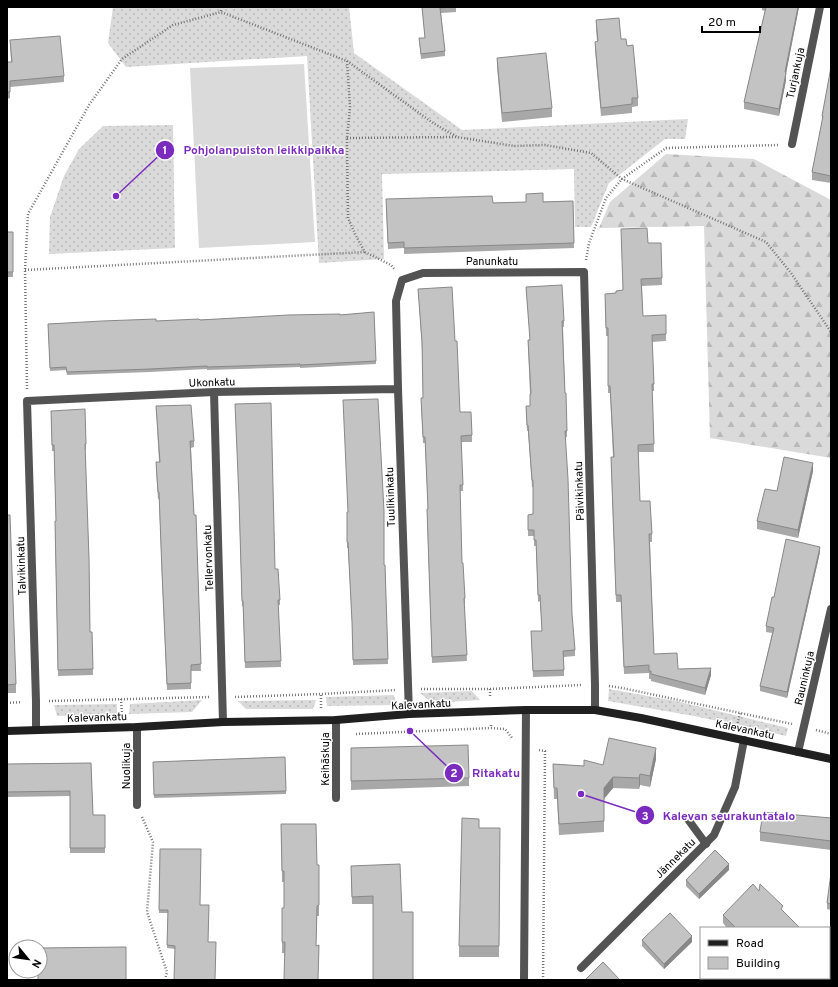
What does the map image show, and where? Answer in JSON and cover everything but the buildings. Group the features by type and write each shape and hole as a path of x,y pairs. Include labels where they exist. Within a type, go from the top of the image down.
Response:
{"street":[{"name":"Turjankuja","path":"792,144 820,7"},
{"name":"Panunkatu","path":"402,280 423,273 584,272"},
{"name":"Päivikinkatu","path":"584,272 595,710"},
{"name":"Tuulikinkatu","path":"402,280 396,301 408,714"},
{"name":"Ukonkatu","path":"27,401 214,392 398,389"},
{"name":"Tellervonkatu","path":"214,392 223,722"},
{"name":"Talvikinkatu","path":"27,401 36,730"},
{"name":"Rauninkuja","path":"798,752 831,609"},
{"name":"Kalevankatu","path":"7,731 137,727 223,722 336,720 408,714 526,710 595,710 641,718 831,759"},
{"path":"524,980 526,710"},
{"name":"Keihäskuja","path":"336,720 336,798"},
{"name":"Nuolikuja","path":"137,727 137,805"},
{"name":"Jännekatu","path":"581,968 714,835 735,787 744,740"},
{"path":"687,818 706,844"}],"path":[{"path":"221,7 221,12"},
{"path":"27,401 25,270 28,214 89,105 122,59 173,26 221,12 347,61 433,123 457,137"},
{"path":"347,61 350,107 347,138 348,218 365,252"},
{"path":"347,138 457,137 514,146 545,145 591,154 622,179 766,242 791,273 831,332"},
{"path":"584,272 589,243 606,198 622,179 666,148 792,144"},
{"path":"25,270 365,252 391,265 402,280"},
{"path":"336,735 491,728"},
{"path":"526,750 544,751 543,980"},
{"path":"137,805 153,842 148,912 167,972 165,980"}],"green space":[{"path":"113,7 349,7 354,53 462,130 688,119 685,139 665,139 609,183 591,227 575,227 574,169 382,174 384,259 319,263 307,56 126,67 108,43"},
{"path":"304,64 315,242 199,248 190,68"},
{"path":"173,125 175,248 49,254 50,217 64,176 79,149 103,126"},
{"path":"666,154 754,159 831,200 831,458 710,438 704,226 599,228 610,202"},
{"path":"609,689 676,701 788,728 786,736 694,716 608,701"},
{"path":"472,691 480,700 432,703 420,693"},
{"path":"394,695 396,705 327,706 326,697"},
{"path":"202,700 192,712 129,714 130,704"},
{"path":"316,700 313,709 246,709 238,701"},
{"path":"117,704 117,714 57,716 54,705"}],"place":[{"name":"Pohjolanpuiston leikkipaikka","path":"116,196"},
{"name":"Ritakatu","path":"410,731"},
{"name":"Kalevan seurakuntatalo","path":"581,794"}]}
